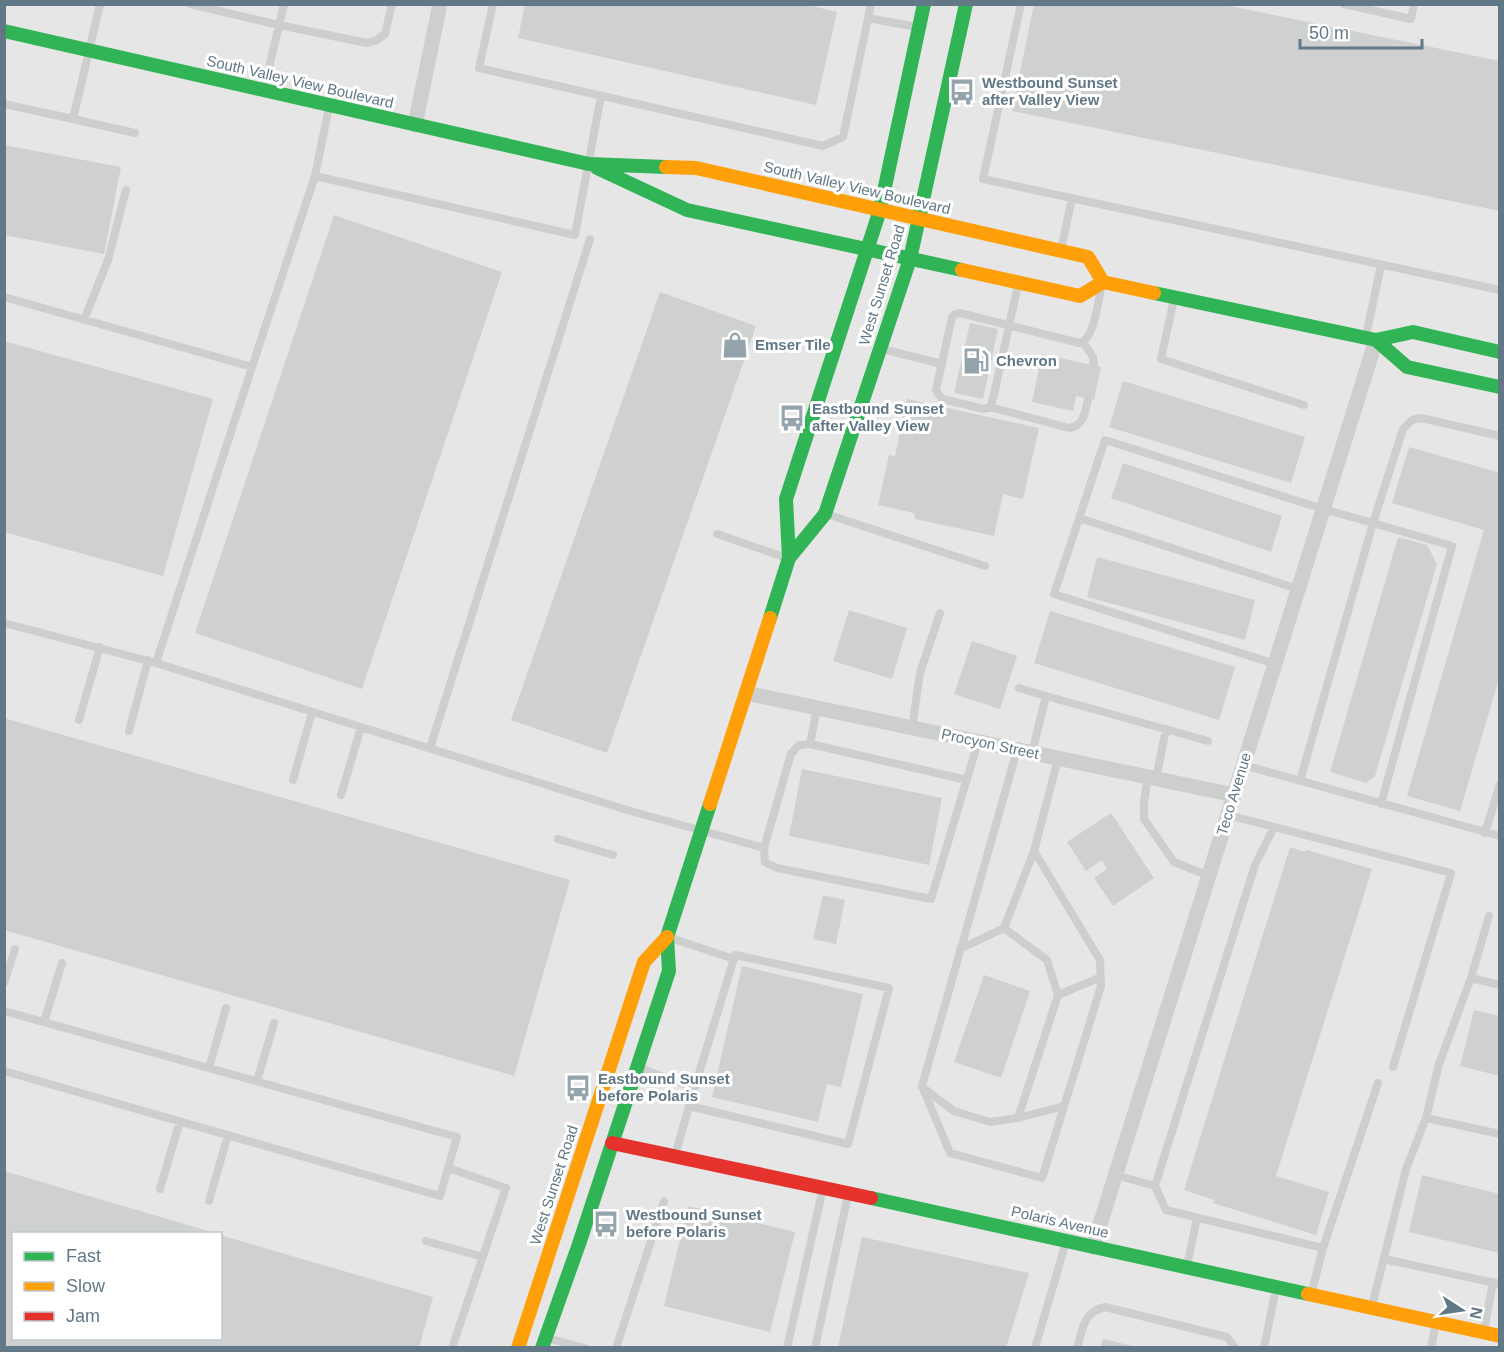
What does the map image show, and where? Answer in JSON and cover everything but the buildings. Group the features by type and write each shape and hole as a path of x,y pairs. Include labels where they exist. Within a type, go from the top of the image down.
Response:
{"main road":[{"name":"West Sunset Road","path":"544,1343 669,971 667,937 789,558 786,499 880,210 924,4"},
{"name":"West Sunset Road","path":"789,558 825,514 910,259 966,4"},
{"name":"South Valley View Boulevard","path":"4,31 588,164 696,168 1088,257 1103,282 1080,296 687,210 588,164"},
{"path":"1103,282 1371,339 1413,332 1500,352"},
{"path":"1371,339 1407,367 1500,387"},
{"name":"West Sunset Road","path":"518,1347 644,962 667,937"},
{"name":"Polaris Avenue","path":"612,1143 1500,1336"},
{"path":"508,1347 550,1249"}],"street":[{"path":"415,125 440,4"},
{"name":"Teco Avenue","path":"1093,1247 1323,509 1371,339"},
{"name":"Procyon Street","path":"747,693 1234,795"}],"lane":[{"path":"73,119 100,4"},
{"path":"190,4 279,26 367,43 385,34 392,4"},
{"path":"264,90 284,4"},
{"path":"493,4 479,68 824,146 843,137 871,4"},
{"path":"1021,4 983,179 1500,290"},
{"path":"1344,4 1411,19 1414,4"},
{"path":"868,18 919,28"},
{"path":"315,176 575,235 601,96"},
{"path":"4,104 135,133"},
{"path":"129,731 315,176 329,105"},
{"path":"84,320 108,260 126,190"},
{"path":"1061,251 1072,198"},
{"path":"430,748 590,239"},
{"path":"1371,339 1381,265"},
{"path":"1083,342 1090,336 1103,282"},
{"path":"990,407 1018,283"},
{"path":"4,297 252,367"},
{"path":"1174,297 1161,359 1304,405"},
{"path":"1088,399 1083,418 1074,428 1069,428 990,407 984,409 942,399 936,390 952,317 960,313 1083,342 1093,357 1094,366"},
{"path":"880,348 942,364"},
{"path":"1300,781 1373,523 1403,429 1412,420 1421,418 1500,436"},
{"path":"1275,664 1054,594 1105,440 1323,509 1452,546 1381,804"},
{"path":"825,514 985,566"},
{"path":"1079,518 1298,589"},
{"path":"717,534 789,558"},
{"path":"912,728 920,673 940,613"},
{"path":"4,623 152,661 627,810 764,848"},
{"path":"79,720 100,647"},
{"path":"1019,688 1208,741"},
{"path":"1034,851 1100,960 1101,977 1101,986 1042,1178 950,1153 922,1086 969,915 1024,752 1046,696"},
{"path":"810,744 817,708"},
{"path":"293,780 312,712"},
{"path":"341,795 361,727"},
{"path":"1166,729 1152,778 1144,819 1174,862 1209,876"},
{"path":"967,780 810,744 799,745 791,754 764,848 765,862 777,868 931,898 967,780 978,742"},
{"path":"960,949 1004,928 1034,851 1058,759"},
{"path":"1243,765 1500,836"},
{"path":"1485,833 1500,784"},
{"path":"1227,815 1451,873 1393,1067"},
{"path":"1274,827 1255,865 1155,1186 1166,1210 1323,1248"},
{"path":"558,839 613,855"},
{"path":"1372,1307 1406,1168 1425,1118 1439,1065 1471,978 1489,916"},
{"path":"1004,928 1047,960 1059,995 1018,1118"},
{"path":"667,937 734,959"},
{"path":"4,983 15,949"},
{"path":"675,1157 689,1106 735,955 889,988 848,1143 689,1106"},
{"path":"44,1022 62,963"},
{"path":"1059,995 1101,977"},
{"path":"1471,978 1500,985"},
{"path":"209,1068 226,1008"},
{"path":"4,1011 457,1137 440,1196 4,1071"},
{"path":"257,1081 274,1023"},
{"path":"638,1067 695,1088"},
{"path":"1311,1294 1323,1248 1378,1083"},
{"path":"922,1086 954,1111 990,1122 1018,1118 1064,1106"},
{"path":"1425,1118 1500,1134"},
{"path":"160,1189 180,1121"},
{"path":"209,1201 228,1135"},
{"path":"448,1168 506,1188 452,1347"},
{"path":"1115,1175 1155,1186"},
{"path":"787,1347 822,1188"},
{"path":"815,1347 849,1194"},
{"path":"616,1347 664,1202"},
{"path":"1186,1267 1197,1218"},
{"path":"1035,1347 1066,1240"},
{"path":"426,1241 483,1257"},
{"path":"1384,1259 1496,1283 1484,1332"},
{"path":"1266,1347 1277,1287"},
{"path":"1077,1347 1085,1320 1094,1309 1105,1307 1227,1337 1235,1347"},
{"path":"1431,1347 1437,1322"},
{"path":"544,1343 585,1347"}],"shaded area":[{"path":"5,5 1499,5 1499,1347 5,1348"}],"traffic: fast":[{"path":"770,618 789,558 786,499 880,210 924,4"},
{"path":"789,558 825,514 910,259 966,4"},
{"path":"4,31 589,164 666,167"},
{"path":"597,168 687,210 962,270"},
{"path":"1154,293 1376,340 1413,332 1500,352"},
{"path":"1376,340 1407,367 1500,387"},
{"path":"542,1348 579,1244 669,971 667,937 710,804"},
{"path":"871,1198 1308,1294"}],"traffic: slow":[{"path":"666,167 696,168 1088,257 1103,282"},
{"path":"962,270 1080,296 1103,282 1154,293"},
{"path":"710,804 770,618"},
{"path":"518,1348 644,962 667,937"},
{"path":"1308,1294 1500,1336"}],"traffic: jam":[{"path":"612,1143 871,1198"}],"place":[{"name":"Westbound Sunset after Valley View","path":"962,92"},
{"name":"Emser Tile","path":"735,345"},
{"name":"Chevron","path":"976,361"},
{"name":"Eastbound Sunset after Valley View","path":"792,418"},
{"name":"Eastbound Sunset before Polaris","path":"578,1088"},
{"name":"Westbound Sunset before Polaris","path":"606,1224"}]}
